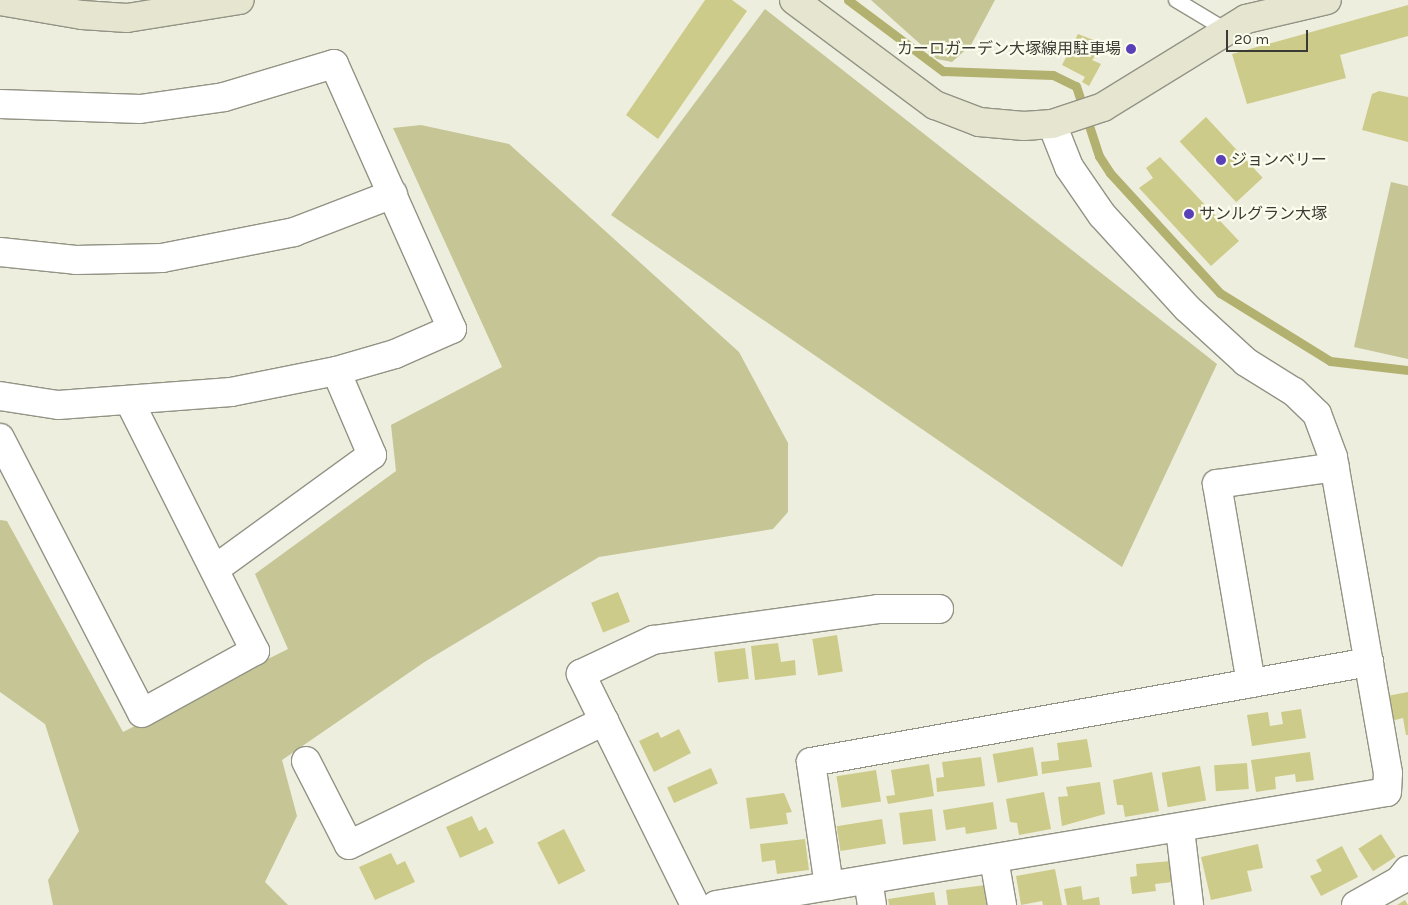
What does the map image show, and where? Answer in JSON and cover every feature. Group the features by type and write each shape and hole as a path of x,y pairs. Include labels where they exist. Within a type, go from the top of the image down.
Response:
{"street":[{"path":"0,1 127,18 240,0"},
{"path":"794,0 935,105 979,122 1061,121 1103,107 1226,30 1272,10 1327,0"},
{"path":"0,104 140,109 224,97 334,64 452,329 395,354 336,371 231,392 130,402 58,406 0,396"},
{"path":"716,905 829,886 870,892 994,859 1180,829 1387,792 1388,773 1335,467 1317,414 1294,392 1246,362 1168,287 1102,215 1069,167 1061,121"},
{"path":"0,252 76,260 162,258 294,232 392,194"},
{"path":"215,569 372,454 336,371"},
{"path":"0,438 142,713 255,651 130,402"},
{"path":"1251,683 1217,484 1335,467"},
{"path":"695,905 581,674 653,640 878,609 939,609"},
{"path":"829,886 811,762 1369,662"},
{"path":"306,761 349,845 604,721"},
{"path":"1180,829 1189,905"},
{"path":"994,859 1002,905"},
{"path":"1356,905 1399,881 1408,870"}],"lane":[{"path":"1176,0 1226,30"}],"green space":[{"path":"871,0 995,0 971,45 952,62 937,59"},
{"path":"765,9 1217,364 1122,567 611,215"},
{"path":"421,125 509,144 739,352 788,443 788,512 773,529 599,557 426,661 282,760 297,816 265,882 288,905 53,905 48,880 79,831 45,724 0,692 0,520 7,521 123,732 288,649 255,574 396,471 391,425 502,367 393,128"},
{"path":"1391,182 1408,186 1408,359 1354,347"}],"building":[{"path":"705,0 732,0 747,11 658,139 626,115"},
{"path":"1408,5 1408,36 1340,55 1346,78 1247,104 1232,54"},
{"path":"1078,34 1106,45 1092,60 1101,64 1089,86 1082,82 1085,77 1062,65"},
{"path":"1379,91 1408,97 1408,142 1362,130 1372,94"},
{"name":"ジョンベリー","path":"1206,117 1263,178 1236,202 1180,142"},
{"name":"サンルグラン大塚","path":"1160,157 1239,241 1211,266 1139,188 1153,178 1146,168"},
{"path":"618,592 630,622 603,633 591,603"},
{"path":"837,635 843,672 818,675 812,639"},
{"path":"778,643 781,662 795,660 796,675 755,680 751,646"},
{"path":"745,648 749,679 718,683 714,652"},
{"path":"1408,692 1408,735 1406,735 1403,718 1391,721 1387,696"},
{"path":"1301,709 1306,738 1252,746 1247,715 1268,712 1270,726 1283,724 1281,712"},
{"path":"679,729 691,753 654,772 639,741 658,732 661,738"},
{"path":"1087,739 1092,767 1042,774 1041,762 1059,760 1057,743"},
{"path":"1033,747 1038,776 998,783 993,754"},
{"path":"1310,752 1314,780 1296,782 1295,774 1275,777 1276,789 1256,792 1251,760"},
{"path":"981,757 985,786 937,792 936,778 944,777 942,762"},
{"path":"1247,763 1249,789 1216,791 1214,765"},
{"path":"929,764 934,796 888,804 886,796 895,795 891,770"},
{"path":"1200,766 1206,800 1168,807 1162,773"},
{"path":"711,768 718,784 674,803 667,788"},
{"path":"876,770 881,802 841,808 836,776"},
{"path":"1152,772 1159,811 1125,817 1123,805 1117,805 1113,780"},
{"path":"1100,782 1105,814 1062,826 1058,797 1068,796 1066,787"},
{"path":"1044,792 1051,829 1019,835 1017,823 1010,822 1006,799"},
{"path":"784,793 792,812 786,813 788,824 750,829 746,798"},
{"path":"993,802 997,829 966,834 965,827 946,830 943,810"},
{"path":"932,809 936,841 903,845 899,813"},
{"path":"472,816 479,831 486,827 494,843 460,858 446,827"},
{"path":"882,819 886,844 840,851 837,826"},
{"path":"564,829 585,871 559,884 537,843"},
{"path":"1381,834 1396,857 1373,871 1358,849"},
{"path":"805,839 809,870 777,874 775,860 762,862 760,844"},
{"path":"1258,844 1263,868 1247,871 1252,891 1211,900 1201,857"},
{"path":"1342,846 1358,877 1321,896 1310,876 1322,871 1316,860"},
{"path":"391,853 397,865 405,861 415,882 375,900 359,867"},
{"path":"1172,861 1173,882 1155,884 1156,891 1132,894 1130,877 1137,876 1136,864"},
{"path":"1055,869 1062,905 1043,905 1042,901 1021,905 1016,876"},
{"path":"986,885 989,905 948,905 946,890"},
{"path":"1081,886 1083,900 1099,897 1100,905 1067,905 1064,889"},
{"path":"934,892 936,905 889,905 888,899"},
{"path":"1405,900 1408,905 1397,905"}],"waterway":[{"path":"848,0 943,71 1053,75 1076,86 1099,156 1110,173 1220,293 1330,361 1408,370"}],"place":[{"name":"カーロガーデン大塚線用駐車場","path":"1131,49"},
{"name":"ジョンベリー","path":"1221,160"},
{"name":"サンルグラン大塚","path":"1189,214"}]}
